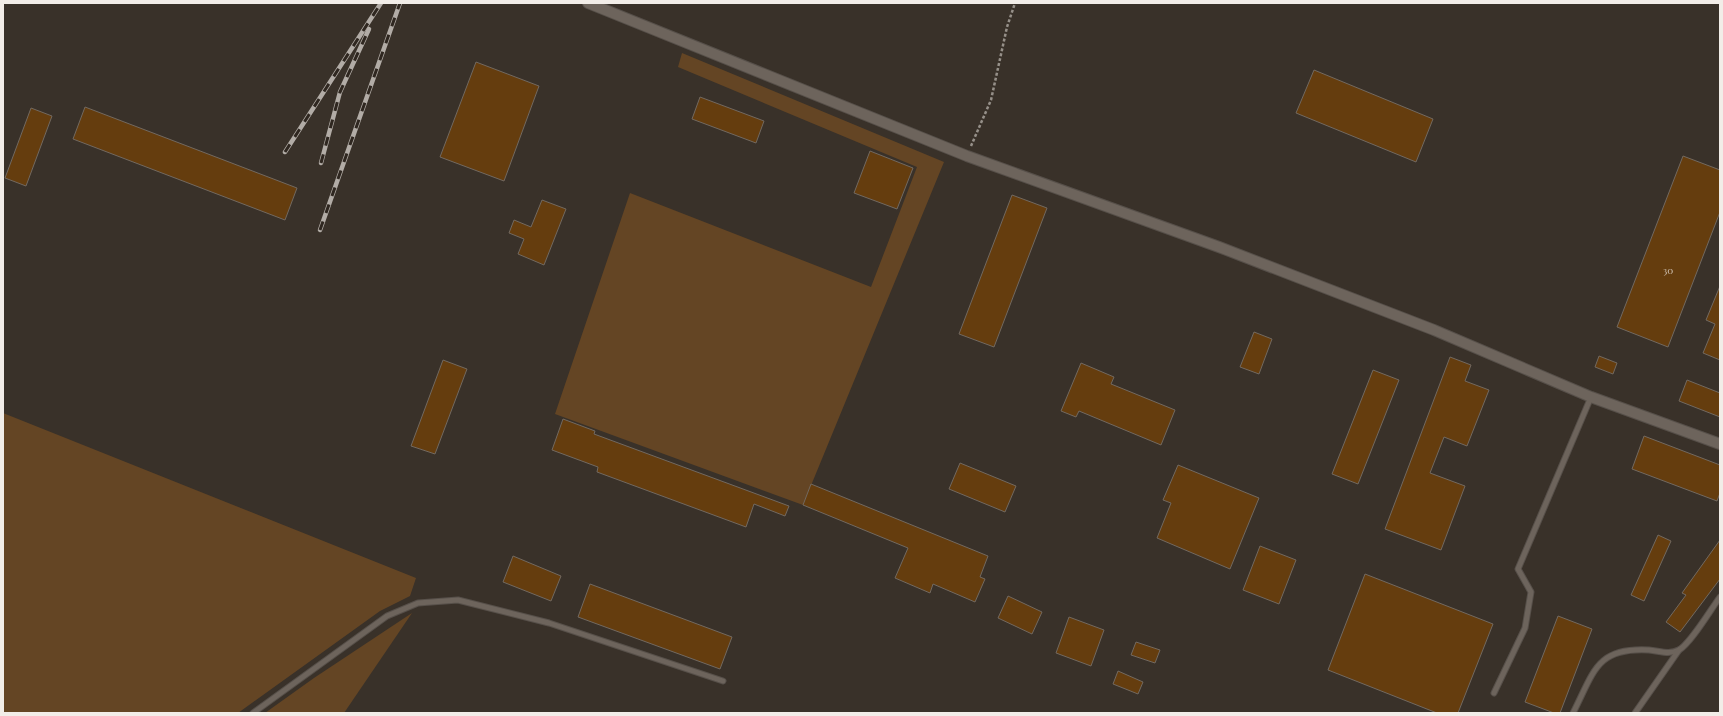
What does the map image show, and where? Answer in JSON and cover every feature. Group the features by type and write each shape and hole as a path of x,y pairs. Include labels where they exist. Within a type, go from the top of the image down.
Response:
{"street":[{"path":"588,3 967,156 1242,255 1434,330 1592,397 1720,444"}],"lane":[{"path":"1494,694 1526,628 1531,592 1518,569 1592,397"},
{"path":"1635,713 1680,649 1687,643 1720,597"},
{"path":"253,713 387,616 424,602 458,600 541,621 723,681"},
{"path":"1573,713 1593,673 1600,663 1608,656 1623,651 1637,650 1663,653 1680,649"}],"path":[{"path":"967,156 991,100 1007,27 1015,3"}],"shaded area":[{"path":"682,53 944,162 803,505 555,414 630,193 871,287 917,167 678,67"},
{"path":"3,413 416,578 410,596 380,611 238,713 3,713"},
{"path":"412,613 344,713 265,713 314,678"}],"building":[{"path":"476,62 539,86 504,181 440,157"},
{"path":"1314,70 1433,119 1416,162 1296,113"},
{"path":"700,97 764,121 756,143 692,119"},
{"path":"85,107 297,188 285,220 73,139"},
{"path":"31,108 52,116 26,186 5,178"},
{"path":"870,151 913,168 897,209 854,193"},
{"path":"1683,156 1720,170 1720,212 1668,347 1617,327"},
{"path":"1012,195 1047,208 994,347 959,334"},
{"path":"542,200 566,209 544,265 518,254 524,239 509,233 514,220 531,227"},
{"path":"1720,286 1720,360 1703,353 1715,324 1706,320"},
{"path":"1254,332 1272,339 1259,374 1240,367"},
{"path":"1599,356 1617,363 1613,374 1595,367"},
{"path":"1450,357 1471,365 1465,381 1489,390 1467,446 1444,437 1430,473 1465,486 1441,550 1385,529"},
{"path":"443,360 467,369 435,454 411,446"},
{"path":"1081,363 1114,377 1111,384 1175,410 1161,445 1079,411 1076,417 1061,411"},
{"path":"1373,370 1399,380 1358,484 1332,474"},
{"path":"1687,380 1720,393 1720,417 1679,401"},
{"path":"563,419 595,431 594,434 789,506 785,516 754,504 746,527 597,472 598,467 552,450"},
{"path":"1644,436 1720,465 1720,493 1717,501 1632,469"},
{"path":"960,463 1016,486 1005,512 949,489"},
{"path":"1178,465 1259,498 1230,569 1157,538 1171,503 1163,500"},
{"path":"811,484 988,556 980,577 985,579 975,602 933,584 930,593 895,578 908,548 803,505"},
{"path":"1658,535 1671,541 1644,601 1631,595"},
{"path":"1720,540 1720,579 1680,632 1666,622 1686,595 1682,593"},
{"path":"1260,546 1296,560 1279,604 1243,590"},
{"path":"513,556 561,576 551,601 503,582"},
{"path":"1365,574 1493,624 1458,713 1437,713 1328,670"},
{"path":"590,584 732,637 720,669 578,617"},
{"path":"1008,596 1042,612 1032,634 998,618"},
{"path":"1558,616 1592,629 1560,713 1554,713 1525,702"},
{"path":"1069,617 1104,630 1091,666 1056,653"},
{"path":"1136,642 1160,650 1155,663 1131,655"},
{"path":"1118,671 1143,682 1138,694 1113,684"}],"railway":[{"path":"285,152 381,3"},
{"path":"320,230 400,3"},
{"path":"321,163 340,92 369,29"}]}
